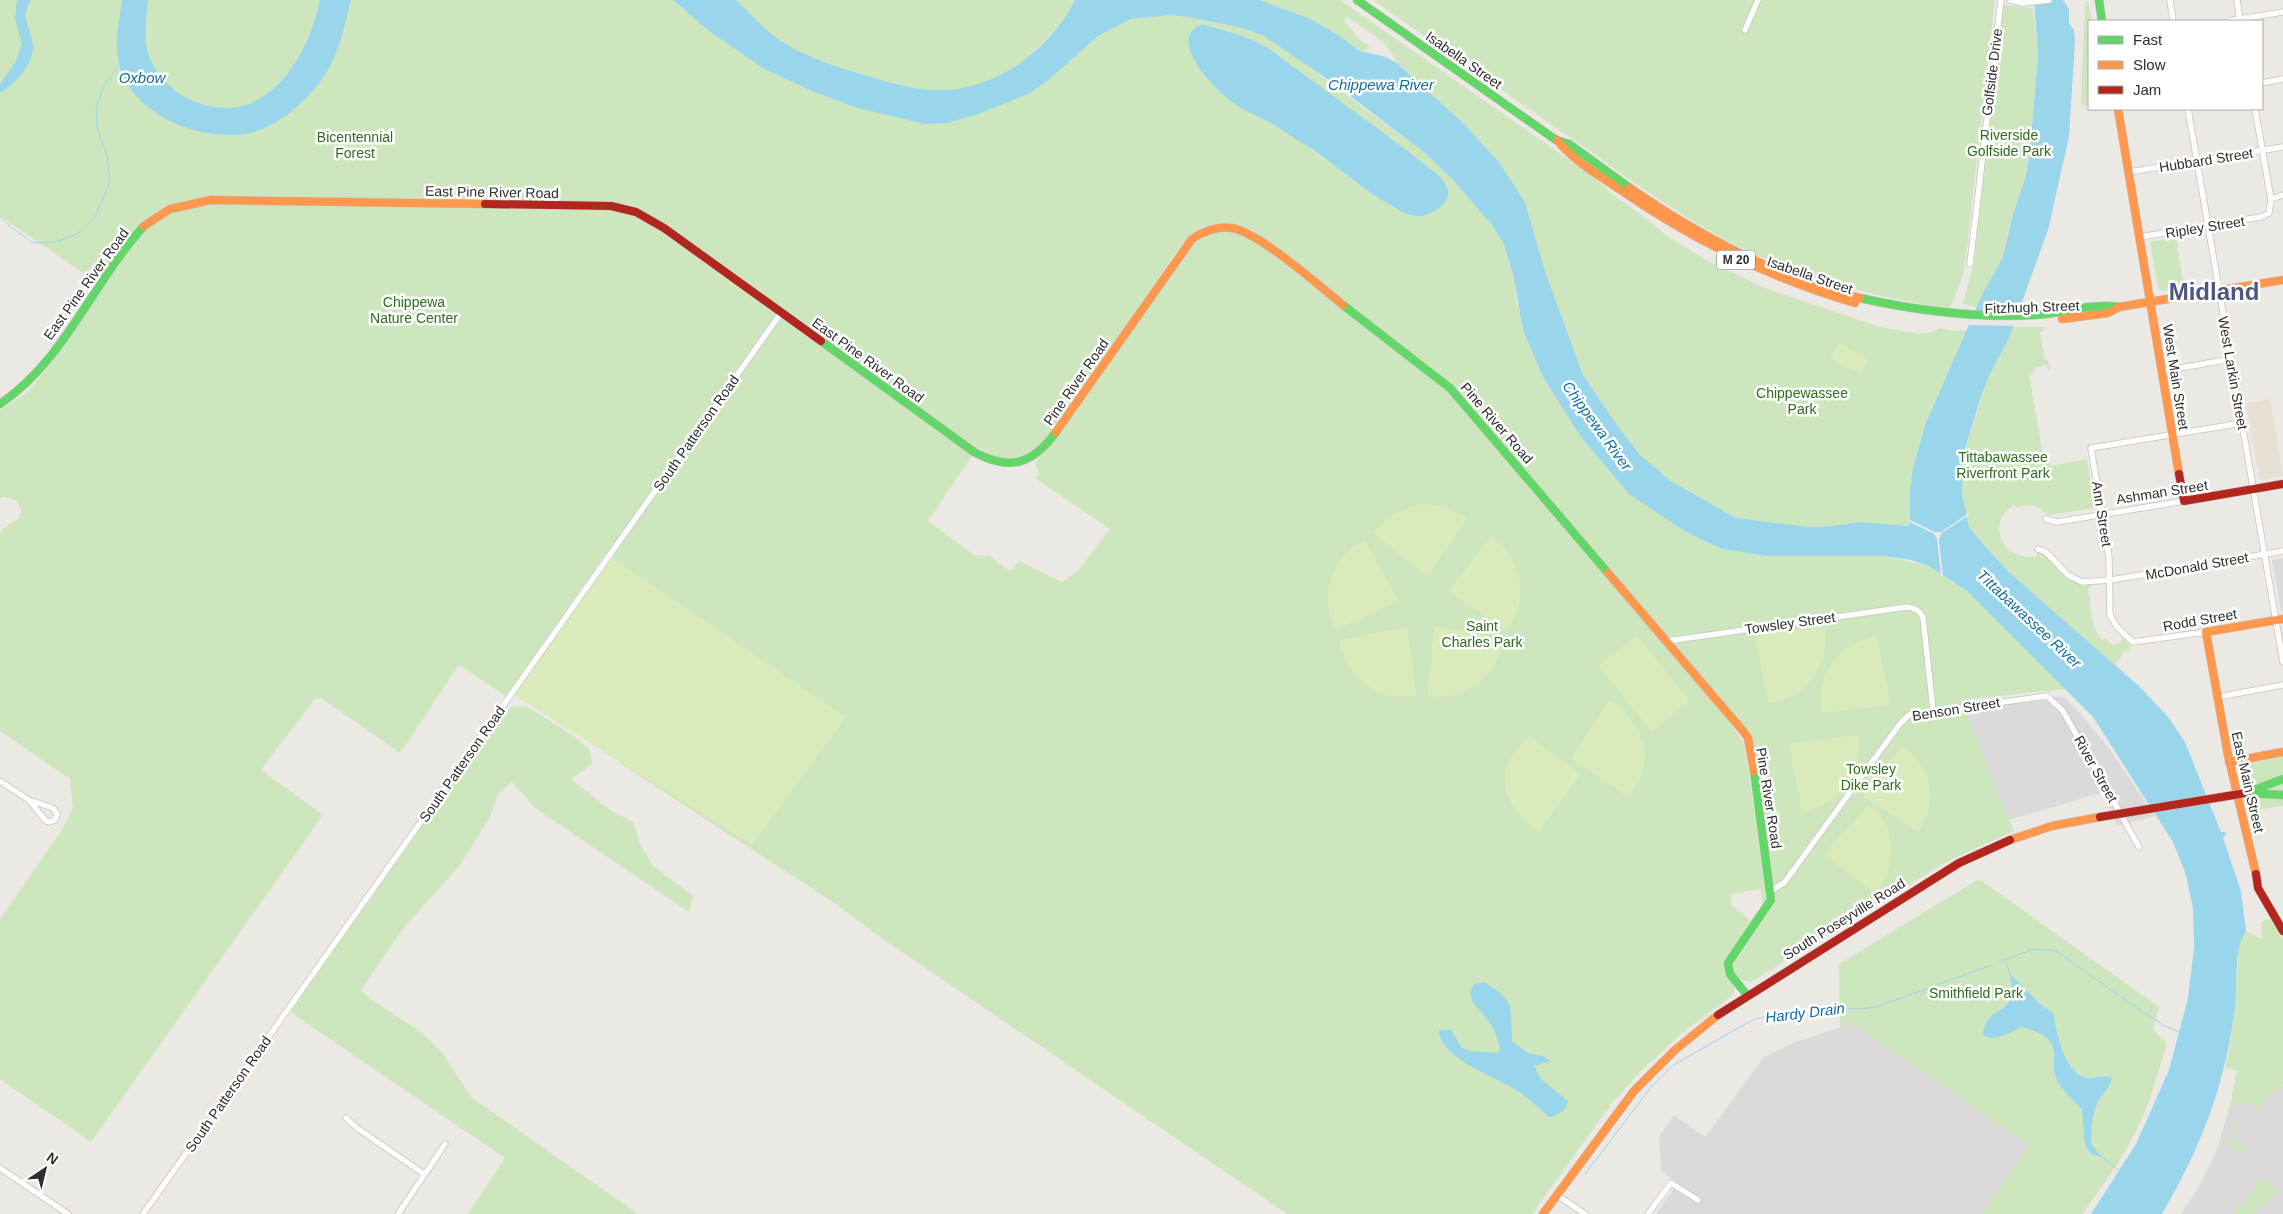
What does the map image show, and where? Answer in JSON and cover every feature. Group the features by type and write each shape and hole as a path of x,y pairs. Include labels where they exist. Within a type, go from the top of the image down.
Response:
{"main road":[{"name":"Isabella Street","path":"1357,0 1556,140 1569,144 1689,226 1754,260 1810,282 1855,296 1945,316"},
{"path":"2098,0 2102,20"},
{"name":"West Main Street","path":"2118,110 2184,501"},
{"name":"East Pine River Road","path":"0,404 15,394 38,373 123,253 143,228 170,209 197,201 219,200 611,206 650,219 664,228 974,452 996,462"},
{"name":"Pine River Road","path":"996,462 1005,464 1025,461 1036,454 1050,440 1192,239 1209,229 1226,227 1236,228 1258,239 1450,388 1748,738 1771,900 1767,909 1728,963 1730,974 1746,995"},
{"name":"M 20","path":"2151,302 2283,280"},
{"name":"Fitzhugh Street","path":"1945,316 2029,322 2090,312 2108,313 2119,307 2151,302"},
{"name":"Ashman Street","path":"2184,501 2283,484"},
{"name":"Rodd Street","path":"2206,632 2279,619"},
{"name":"East Main Street","path":"2206,632 2229,762 2251,848 2258,888 2283,932"},
{"path":"2229,762 2283,752"},
{"path":"2246,793 2283,778"},
{"path":"2246,793 2283,795"},
{"name":"South Poseyville Road","path":"1543,1214 1611,1119 1649,1075 1687,1038 1746,995 1936,876 1983,851 2052,826 2246,793"}],"street":[{"path":"1745,30 1758,0"},
{"name":"Golfside Drive","path":"1970,264 2000,0"},
{"path":"2010,0 2022,3 2049,0"},
{"path":"2170,0 2173,20"},
{"path":"2237,0 2240,20 2283,12"},
{"path":"2263,83 2283,80"},
{"name":"West Larkin Street","path":"2188,110 2264,554 2279,619 2283,662"},
{"path":"2256,110 2270,199 2283,195"},
{"name":"Hubbard Street","path":"2129,172 2283,147"},
{"name":"Ripley Street","path":"2140,238 2261,217 2269,214 2270,199"},
{"name":"South Patterson Road","path":"143,1214 781,313"},
{"path":"2163,371 2231,358"},
{"path":"2172,435 2242,424"},
{"name":"Ann Street","path":"2123,634 2110,615 2111,580 2091,448 2172,435"},
{"name":"Ashman Street","path":"2046,519 2057,522 2184,501"},
{"name":"McDonald Street","path":"2038,549 2046,552 2072,579 2082,582 2111,580 2283,551"},
{"name":"Towsley Street","path":"1667,641 1898,608 1914,608 1923,617 1933,710"},
{"name":"Rodd Street","path":"2123,634 2133,642 2206,632"},
{"path":"2218,697 2283,685"},
{"name":"Benson Street","path":"1770,891 1784,883 1909,715 1933,710 2047,696"},
{"name":"River Street","path":"2047,696 2063,711 2139,846"},
{"path":"0,781 29,800 53,808 57,814 55,820 46,821 29,800"},
{"path":"346,1118 357,1128 424,1174"},
{"path":"398,1214 445,1144"},
{"path":"0,1168 68,1214"},
{"path":"1648,1214 1671,1183 1698,1200"},
{"path":"1557,1195 1585,1214"}],"shaded area":[{"path":"2270,399 2283,476 2260,480 2246,403"},
{"path":"2283,558 2283,611 2281,611 2272,560"},
{"path":"2049,697 2065,697 2084,718 2108,747 2155,816 2117,826 2103,792 2009,820 1964,709"},
{"path":"1852,1023 2029,1146 1982,1214 1656,1214 1678,1183 1661,1170 1659,1137 1674,1115 1705,1137 1764,1057 1793,1043"},
{"path":"2237,1070 2283,1086 2283,1214 2181,1214 2197,1190 2217,1150 2234,1091"}],"green space":[{"path":"0,0 1075,0 1052,33 1024,60 1036,88 1098,36 1131,19 1171,15 1243,28 1264,36 1279,45 1425,153 1453,180 1492,225 1504,244 1514,278 1517,303 1544,379 1581,437 1629,494 1722,549 1767,556 1883,556 1929,566 1967,591 2066,689 1961,700 2014,831 1946,862 1751,982 1742,980 1733,972 1735,961 1773,906 1764,816 1753,740 1676,647 1673,638 1666,636 1450,382 1255,232 1236,224 1221,223 1207,225 1193,234 1179,248 1059,422 1042,442 1033,450 1013,458 1003,458 978,447 928,521 974,555 989,556 1010,571 1020,561 1062,582 1078,571 1110,529 1035,478 1039,474 1035,463 1060,431 1186,252 1201,238 1216,232 1233,233 1252,239 1443,386 1453,397 1720,709 1744,743 1767,895 1765,903 1762,903 1761,889 1732,894 1731,905 1752,922 1726,959 1724,972 1735,988 1733,995 1682,1033 1641,1071 1612,1103 1532,1214 1287,1214 880,937 837,905 618,762 641,731 608,568 614,557 607,552 506,696 459,665 400,753 321,698 314,700 261,770 323,815 91,1142 0,1079 0,919 62,830 73,808 70,779 0,731 0,534 3,529 19,518 21,510 17,501 5,497 0,498 0,410 28,392 39,379 105,283 86,275 0,216","holes":["1267,47 1423,163 1447,186 1416,216 1392,207 1287,132 1234,103"]},
{"name":"Chippewassee Park","path":"1259,0 1340,0 1591,175 1611,193 1667,236 1706,260 1765,288 1880,327 1919,334 1929,333 1940,328 1953,331 1968,330 1925,425 1910,490 1910,526 1859,522 1809,527 1736,518 1671,481 1640,455 1583,375 1545,271 1525,202 1499,162 1464,124 1397,63 1388,48 1369,31 1347,17 1344,20 1359,39 1370,47 1367,50 1360,51 1311,21"},
{"path":"1373,0 1995,0 1964,272 1950,309 1841,286 1778,264 1726,240 1652,195"},
{"path":"2085,2 2088,2 2092,20 2088,20 2088,105 2081,106"},
{"name":"Riverside Golfside Park","path":"2003,5 2033,8 2038,55 2030,151 2026,176 2012,218 2003,257 1977,308 1963,303 1974,264"},
{"path":"2176,237 2184,288 2163,291 2158,288 2150,242"},
{"name":"Tittabawassee Riverfront Park","path":"2013,327 2044,327 2044,331 2040,332 2045,360 2048,360 2050,369 2048,369 2047,365 2034,368 2034,372 2029,374 2044,460 2049,460 2050,466 2087,459 2095,508 2048,515 2034,506 2016,508 2014,505 2005,513 2000,522 1999,531 2007,548 2015,553 2025,556 2037,556 2037,552 2042,551 2058,570 2069,579 2076,582 2093,584 2093,586 2089,587 2088,594 2090,594 2090,607 2095,629 2102,640 2105,638 2113,645 2118,644 2123,638 2128,643 2131,651 2125,651 2115,665 2009,572 1969,527 1962,493 1966,445 1989,376"},
{"path":"1840,342 1869,361 1860,375 1830,357"},
{"path":"1422,505 1442,506 1467,518 1430,573 1424,574 1373,533 1395,514 1407,508"},
{"path":"1491,536 1502,545 1510,556 1520,580 1518,606 1514,619 1506,631 1450,592"},
{"path":"1365,540 1397,598 1396,602 1335,630 1328,604 1328,591 1331,579 1343,556"},
{"path":"612,558 846,717 752,845 514,695"},
{"path":"1437,626 1504,640 1500,654 1486,676 1466,690 1454,695 1441,697 1427,696 1434,629"},
{"path":"1405,627 1408,629 1416,696 1402,697 1376,691 1356,676 1348,666 1339,640"},
{"path":"1825,628 1824,654 1813,678 1793,695 1768,703 1755,638 1758,634"},
{"path":"1637,635 1690,701 1652,732 1598,666"},
{"path":"1876,635 1891,701 1888,705 1822,713 1822,685 1832,663 1851,646"},
{"path":"1610,699 1632,720 1643,744 1645,757 1643,770 1638,784 1628,797 1571,758"},
{"path":"513,706 526,706 574,736 590,750 592,764 571,779 610,810 633,822 640,844 653,866 693,896 689,912 535,808 512,782 498,794 490,817 460,865 402,930 361,990 369,998 415,1028 434,1044 443,1054 471,1097 638,1214 468,1214 505,1158 290,1012 501,715"},
{"path":"1858,735 1859,749 1857,762 1853,774 1846,785 1828,802 1802,812 1789,747 1791,743"},
{"path":"1528,736 1581,774 1538,832 1524,820 1512,804 1505,787 1507,764"},
{"path":"1903,745 1920,764 1929,785 1931,796 1929,808 1919,832 1865,798 1865,793"},
{"path":"2283,756 2283,806 2248,811 2236,763"},
{"path":"1868,806 1878,813 1885,823 1891,847 1887,873 1882,885 1875,894 1826,856 1826,851"},
{"name":"Smithfield Park","path":"1979,879 2159,1007 2153,1030 2167,1043 2147,1106 2126,1150 2082,1214 1982,1214 2029,1146 1852,1023 1840,1027 1839,964"},
{"path":"2270,918 2283,939 2283,1086 2280,1084 2277,1092 2273,1090 2260,1108 2245,1102 2230,1107 2236,1075 2240,1071 2225,1068 2235,1007 2239,940 2245,931 2262,939 2261,922"},
{"path":"2236,1124 2240,1127 2234,1139 2246,1152 2243,1156 2230,1146"},
{"path":"2262,1178 2278,1189 2264,1209 2258,1206 2253,1214 2234,1214"}],"water":[{"path":"17,0 31,0 26,17 32,39 33,52 23,73 0,93 0,84 15,63 22,44 15,20"},
{"name":"Oxbow","path":"122,0 148,0 146,41 148,53 158,74 169,85 187,98 213,107 237,107 258,100 276,86 292,68 314,24 320,0 351,0 341,39 330,67 308,96 275,123 249,133 236,135 200,132 182,126 149,108 136,96 126,81 119,64 117,48"},
{"path":"673,0 736,0 763,27 790,47 840,68 891,83 933,90 963,88 983,82 1003,74 1021,63 1052,34 1065,18 1075,0 1259,0 1308,18 1337,34 1360,51 1386,57 1397,63 1464,124 1499,162 1525,202 1545,271 1583,375 1640,455 1671,481 1736,518 1809,527 1859,522 1910,526 1910,490 1913,468 1925,425 1983,293 2003,257 2012,218 2026,176 2030,151 2038,55 2034,0 2063,0 2069,9 2069,23 2074,30 2075,41 2069,137 2048,230 2009,338 1989,376 1966,445 1962,493 1969,527 1984,545 2009,572 2140,687 2168,717 2185,742 2221,832 2226,834 2223,838 2241,891 2246,932 2239,947 2236,998 2231,1036 2210,1114 2189,1164 2162,1214 2091,1214 2136,1144 2169,1070 2188,998 2194,948 2193,908 2186,875 2173,842 2093,717 1967,591 1929,566 1911,560 1883,556 1767,556 1722,549 1686,532 1629,494 1581,437 1544,379 1523,330 1514,278 1504,244 1492,225 1453,180 1425,153 1333,83 1264,36 1243,28 1171,15 1131,19 1098,36 1046,82 1028,94 976,115 946,123 925,124 858,108 814,92 763,68 709,31"},
{"path":"1202,24 1243,36 1267,47 1437,174 1448,190 1446,201 1425,215 1416,216 1405,213 1379,198 1315,151 1267,121 1233,103 1206,77 1191,53 1188,41 1192,31"},
{"path":"2010,974 2039,1003 2054,1014 2059,1041 2067,1061 2073,1069 2079,1075 2086,1078 2105,1076 2112,1078 2110,1085 2096,1107 2092,1122 2091,1144 2103,1158 2090,1153 2085,1144 2082,1109 2067,1094 2057,1080 2054,1072 2054,1051 2050,1041 2037,1032 2022,1027 1998,1037 1993,1038 1983,1035 1985,1025 1990,1018 2007,1005 2012,988"},
{"path":"1484,982 1502,995 1510,1006 1512,1041 1528,1053 1543,1056 1551,1061 1534,1066 1541,1079 1568,1101 1564,1110 1559,1114 1549,1117 1516,1090 1458,1057 1441,1040 1439,1030 1451,1030 1462,1048 1470,1051 1498,1053 1500,1049 1494,1030 1474,1004 1470,995 1474,984"}],"pier":[{"path":"1973,311 2022,311 2016,326 1967,325"},
{"path":"1969,513 1969,515 1942,533 1939,539 1943,577 1941,576 1937,539 1934,534 1908,521 1908,519 1935,532 1941,532"}],"waterway":[{"path":"0,216 11,227 33,243 56,242 77,234 95,217 110,181 107,155 97,128 96,107 104,86 119,65"},
{"name":"Hardy Drain","path":"1999,962 2034,949 2056,951 2144,1013 2181,1033"},
{"path":"2005,961 2010,974"},
{"name":"Hardy Drain","path":"1585,1174 1652,1086 1672,1066 1755,1019 1823,1008 1860,1009 1879,1006 1992,965"},
{"path":"2103,1158 2120,1171"}],"traffic: fast":[{"path":"1357,0 1556,140 1569,144 1630,188"},
{"path":"2099,0 2102,20"},
{"path":"0,404 22,386 60,344 109,271 144,226"},
{"path":"1860,298 1925,310 2013,316 2046,314 2098,306 2119,307"},
{"path":"1343,305 1450,388 1608,573"},
{"path":"821,341 974,452 987,458 998,462 1019,462 1038,452 1056,432"},
{"path":"1747,995 1730,974 1728,963 1771,900 1754,771"},
{"path":"2246,793 2283,779"},
{"path":"2251,793 2283,795"}],"traffic: slow":[{"path":"2118,110 2179,474"},
{"path":"1557,140 1578,161 1594,172 1647,208 1704,241 1732,256 1792,282 1855,303"},
{"path":"1630,188 1684,223 1740,254 1799,279 1829,290 1860,298"},
{"path":"144,226 170,209 211,200 485,204"},
{"path":"1056,432 1192,239 1206,231 1216,228 1232,228 1258,239 1289,261 1343,305"},
{"path":"2062,319 2108,313 2119,307 2283,280"},
{"path":"1608,573 1743,731 1748,738 1754,771"},
{"path":"2256,874 2228,755 2206,632 2283,619"},
{"path":"2229,762 2283,752"},
{"path":"2010,840 2052,826 2100,817"},
{"path":"1543,1214 1634,1091 1675,1050 1718,1015"}],"traffic: jam":[{"path":"485,204 611,206 636,212 664,228 821,341"},
{"path":"2179,474 2184,501 2283,484"},
{"path":"2100,817 2246,793"},
{"path":"1718,1015 1959,863 2010,840"},
{"path":"2256,874 2258,888 2283,931"}],"district":[{"name":"Midland","path":"2214,292"}],"water label":[{"name":"Chippewa River","path":"1381,85"},
{"name":"Chippewa River","path":"1597,426"},
{"name":"Tittabawassee River","path":"2029,619"}],"park label":[{"name":"Bicentennial Forest","path":"355,146"},
{"name":"Chippewa Nature Center","path":"414,310"},
{"name":"Saint Charles Park","path":"1482,634"},
{"name":"Towsley Dike Park","path":"1871,778"}]}
